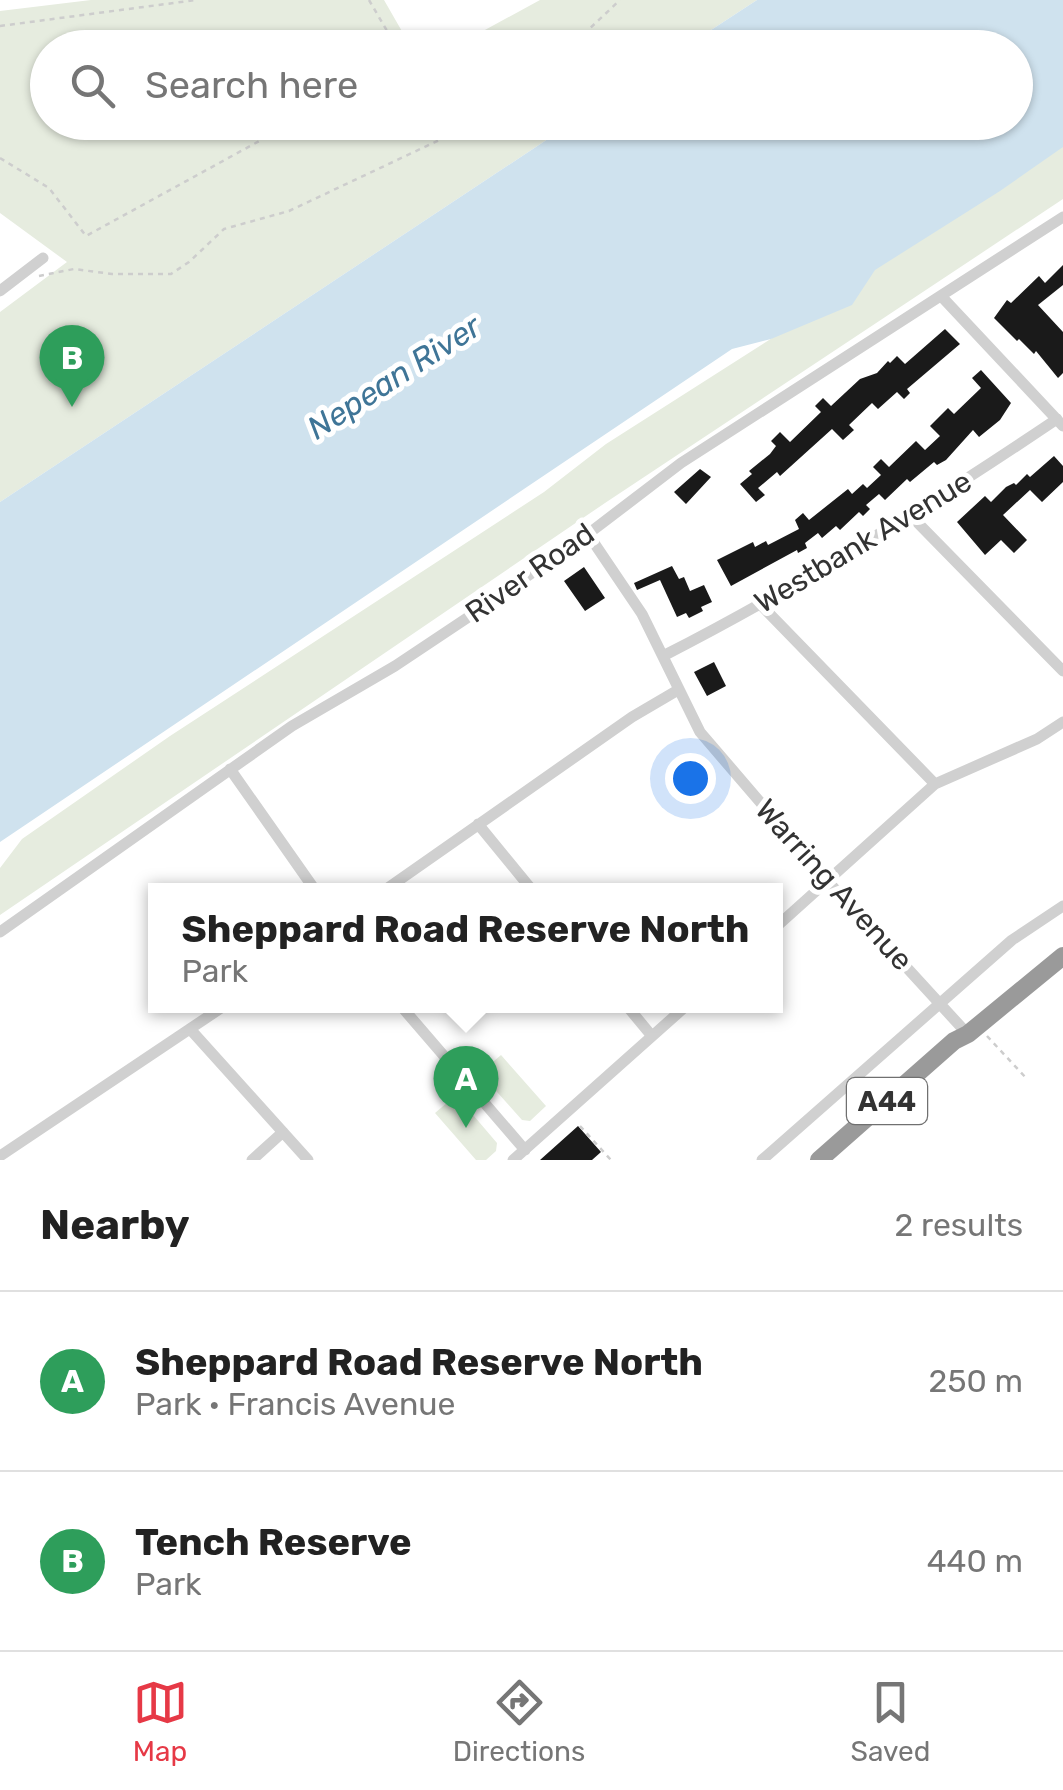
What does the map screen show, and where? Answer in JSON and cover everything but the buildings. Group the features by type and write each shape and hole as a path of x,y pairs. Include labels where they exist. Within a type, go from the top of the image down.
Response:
{"highway":[{"name":"A44","path":"819,1160 1063,943"},
{"name":"A44","path":"958,1035 968,1034 1063,956"}],"street":[{"name":"River Road","path":"0,932 292,726 396,666 588,534 681,463 1063,217"},
{"path":"0,290 43,258"},
{"path":"942,297 1060,422"},
{"name":"Westbank Avenue","path":"664,656 762,606 1060,422"},
{"path":"912,516 1063,671"},
{"name":"Warring Avenue","path":"588,534 638,608 700,732 828,882 940,1004 958,1035"},
{"path":"762,606 935,784"},
{"path":"395,883 632,717 678,690"},
{"path":"783,921 935,784 1036,739 1063,722"},
{"path":"230,769 309,883"},
{"path":"478,824 526,883"},
{"path":"762,1160 1012,940 1063,906"},
{"path":"0,1156 213,1013"},
{"path":"406,1013 525,1150"},
{"path":"633,1013 651,1035"},
{"path":"513,1160 678,1013"},
{"path":"190,1028 308,1160"},
{"path":"252,1160 283,1132"}],"path":[{"path":"0,26 196,0"},
{"path":"369,0 386,30"},
{"path":"588,30 620,0"},
{"path":"0,158 49,188 86,236 261,140"},
{"path":"22,274 46,276 74,269 112,274 172,274 224,230 290,211 439,140"},
{"path":"985,1034 1026,1079"},
{"path":"580,1126 611,1160"}],"shaded area":[{"path":"91,0 384,0 401,30 30,30 30,140 546,140 0,502 0,312 67,262 0,213 0,11"},
{"path":"540,0 757,0 711,30 485,30"},
{"path":"1063,143 1063,199 605,503 0,915 0,868 22,839 170,736 544,492 606,444 841,294 879,263"},
{"path":"501,1055 546,1106 530,1121 522,1120 480,1073"},
{"path":"456,1095 497,1143 496,1151 486,1160 476,1160 435,1113"}],"water":[{"name":"Nepean River","path":"757,0 1063,0 1063,147 875,270 852,305 771,339 732,349 0,842 0,502 546,140 1033,140 1033,30 711,30"}],"place":[{"name":"Tench Reserve","path":"72,407"},
{"name":"Sheppard Road Reserve North","path":"466,1128"}]}
